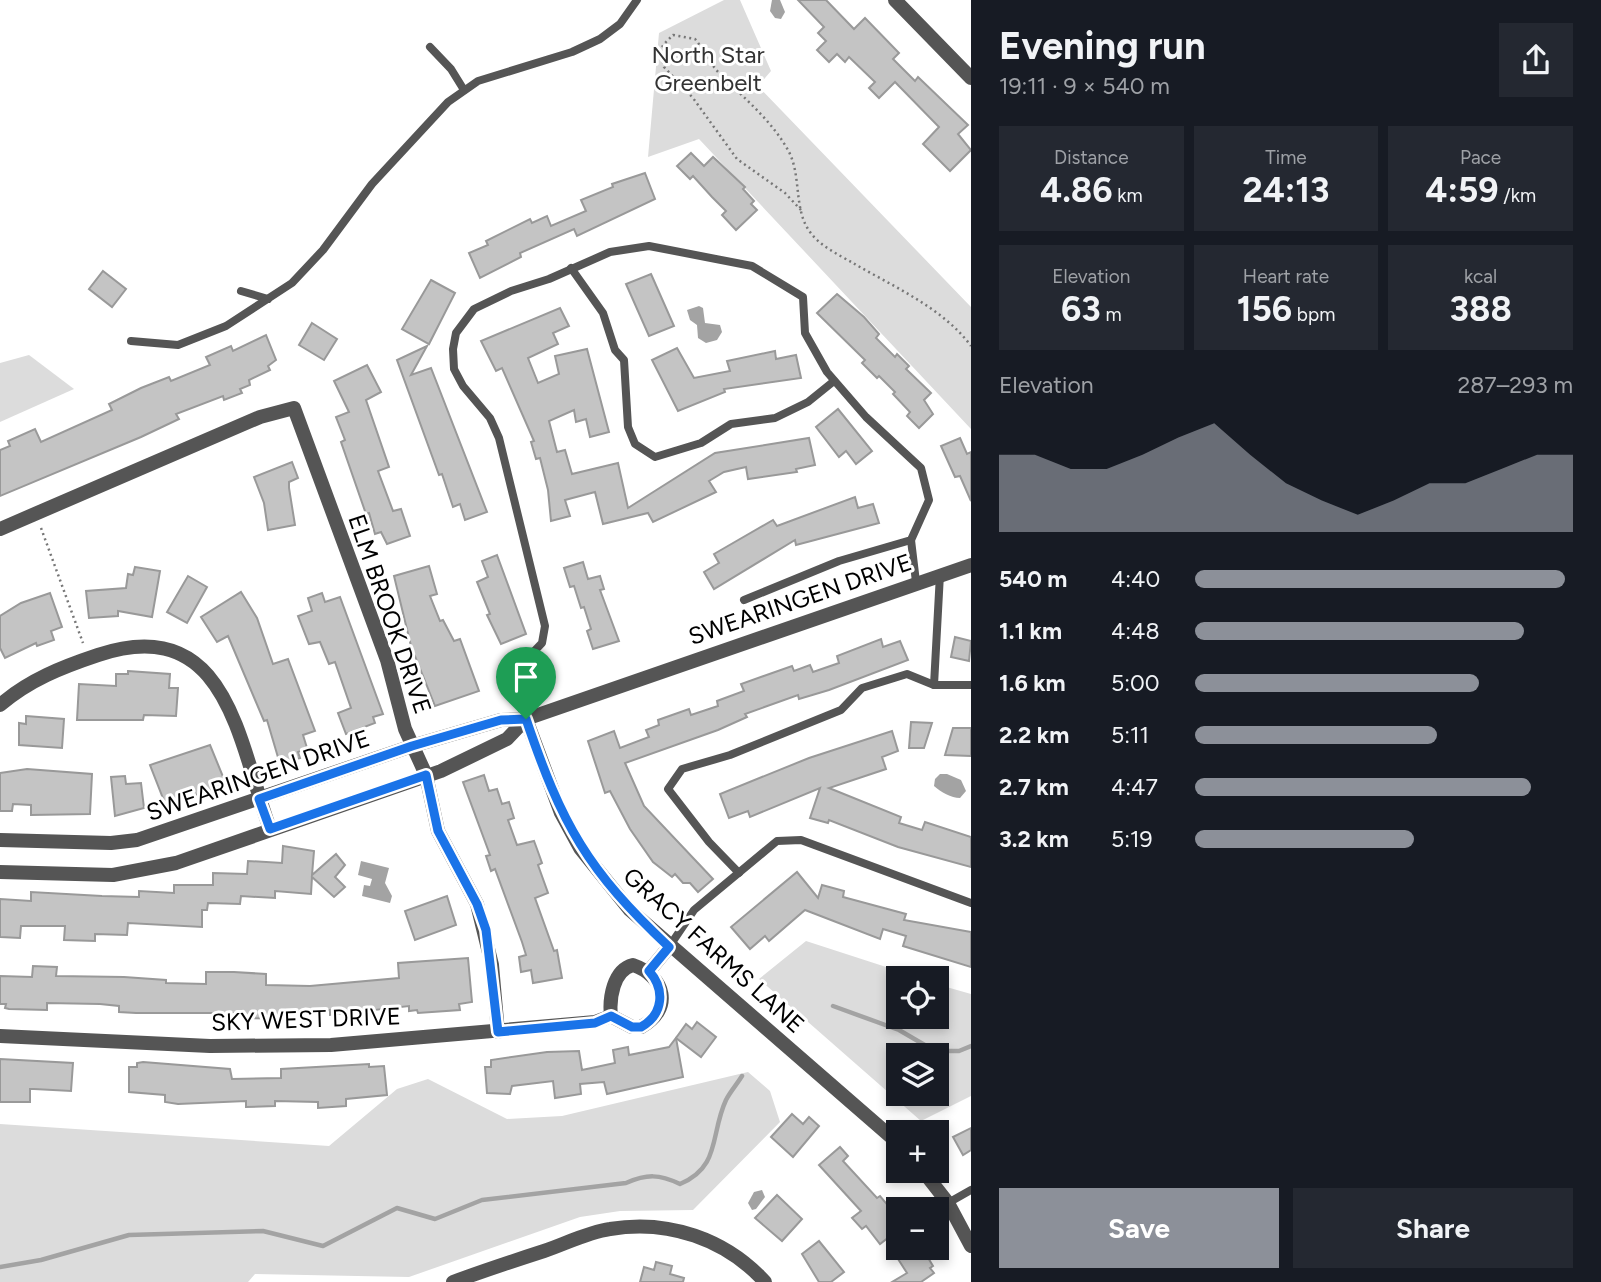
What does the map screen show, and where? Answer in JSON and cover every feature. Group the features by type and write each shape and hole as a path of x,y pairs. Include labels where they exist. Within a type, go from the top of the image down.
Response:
{"street":[{"path":"894,0 971,78"},
{"name":"ELM BROOK DRIVE","path":"0,528 260,417 294,408 387,660 412,746 426,775 438,831 477,904 486,930 498,1032"},
{"name":"SWEARINGEN DRIVE","path":"0,840 111,843 137,840 412,746 501,720 526,719 971,565"},
{"path":"0,705 22,686 66,666 125,646 167,648 202,666 219,685 231,712 270,829"},
{"name":"SWEARINGEN DRIVE","path":"0,872 113,875 143,871 441,771 507,739 526,719"},
{"name":"GRACY FARMS LANE","path":"526,719 547,782 580,848 630,910 669,947 886,1133"},
{"path":"611,1016 609,1003 622,970 632,965 649,971 669,947"},
{"name":"SKY WEST DRIVE","path":"0,1036 236,1046 331,1045 595,1023 611,1016 632,1027 648,1023 662,995 658,982 649,971"},
{"path":"932,1183 943,1197"},
{"path":"949,1205 971,1246"},
{"path":"453,1282 609,1229 666,1227 713,1241 747,1263 765,1282"}],"lane":[{"path":"131,341 178,345 226,326 292,284 323,250 372,184 416,133 464,90 478,81 572,52 600,39 620,24 637,0"},
{"path":"430,47 451,69 464,90"},
{"path":"526,719 513,691 522,664 542,643 545,626 499,438 490,418 463,386 454,369 453,349 456,333 474,309 610,253 649,246 752,265 803,297 805,333 834,381 866,417 921,468 929,500 912,540 916,582"},
{"path":"570,268 603,313 615,350 624,360 628,427 631,436 635,444 655,457 701,443 731,424 775,418 808,402 834,381"},
{"path":"241,291 268,299"},
{"path":"744,600 839,561 912,540"},
{"path":"934,685 940,574"},
{"path":"739,873 709,842 668,789 682,769 730,755 841,710 862,688 907,674 934,685 971,685"},
{"path":"669,947 694,910 777,841 801,840 971,903"},
{"path":"949,1202 971,1190"}],"path":[{"path":"801,210 785,193 737,159 693,98 664,67 661,53 663,45 673,35 695,39 718,72 752,103 774,130 796,169 801,210 809,232 830,249 937,313 958,328 971,346"},
{"path":"39,523 85,646"}],"green space":[{"name":"North Star Greenbelt","path":"724,0 740,0 771,71 758,86 971,307 971,429 699,139 648,157 659,33"},
{"path":"29,355 74,389 0,422 0,363"},
{"path":"806,941 886,967 886,1029 949,1029 949,988 971,994 971,1096 923,1120 904,1106 949,1106 949,1043 886,1043 886,1090 759,979"},
{"path":"748,1072 770,1091 780,1122 693,1210 620,1211 580,1217 409,1277 255,1274 248,1282 0,1282 0,1124 329,1146 397,1089 428,1079 507,1119 562,1116"}],"shaded area":[{"path":"772,0 780,0 785,12 781,19 775,18 770,11"},
{"path":"699,306 703,308 705,323 720,325 722,332 717,340 706,343 698,338 697,325 690,320 687,310"},
{"path":"940,774 961,780 966,791 960,798 946,794 934,786 935,779"},
{"path":"361,861 389,868 385,883 392,896 390,903 362,896 364,885 370,886 372,879 358,875"},
{"path":"762,1190 765,1197 756,1209 752,1210 748,1203 754,1192"}],"building":[{"path":"798,0 826,0 854,29 865,18 899,53 893,59 915,81 918,77 968,125 958,134 971,150 950,171 923,144 939,127 895,82 879,98 869,88 875,82 849,57 845,62 837,54 829,62 817,50 826,41 818,33 824,27"},
{"path":"691,153 704,166 713,157 745,187 743,189 754,201 751,204 757,210 736,230 722,215 726,211 693,176 690,179 677,166"},
{"path":"645,173 655,199 577,236 574,229 520,253 521,257 480,278 469,253 488,245 486,241 530,219 532,223 547,216 551,226 586,211 581,200 613,187 612,184"},
{"path":"103,271 126,289 112,307 89,289"},
{"path":"651,274 674,326 649,336 626,284"},
{"path":"431,280 455,293 429,344 402,329"},
{"path":"837,294 864,317 879,334 876,338 895,357 897,354 909,366 906,369 931,393 924,400 933,414 919,428 907,416 910,412 893,394 895,392 862,363 865,360 817,313"},
{"path":"560,308 569,326 553,333 558,344 528,358 538,383 559,374 555,356 587,349 609,432 590,437 586,419 576,422 574,410 549,421 557,452 565,450 572,474 618,463 628,508 715,453 809,438 815,465 796,469 797,472 748,479 746,467 724,472 709,481 716,492 653,522 648,513 603,524 595,492 565,500 570,516 551,521 548,490 540,458 536,459 531,442 534,441 502,368 496,371 481,341"},
{"path":"312,323 337,339 324,360 299,345"},
{"path":"266,335 276,360 268,366 270,370 249,380 250,385 240,389 242,393 224,400 223,396 176,414 179,419 141,437 0,496 0,450 10,446 8,441 35,429 41,442 112,410 109,404 141,388 169,377 171,381 210,365 206,357 231,346 233,351"},
{"path":"427,346 411,375 431,368 487,512 465,520 460,504 453,507 442,474 439,475 397,360"},
{"path":"677,348 694,378 730,371 727,361 775,351 776,359 796,355 801,378 724,389 725,392 678,411 652,360"},
{"path":"367,365 381,392 366,400 389,467 378,471 393,511 401,509 410,536 387,544 381,532 375,534 369,513 366,514 341,442 345,440 336,417 349,412 334,381"},
{"path":"838,409 872,451 856,464 846,451 839,457 816,427"},
{"path":"960,438 967,454 971,452 971,501 960,476 955,477 941,446"},
{"path":"292,462 298,478 289,482 295,525 268,530 264,503 254,477"},
{"path":"855,497 858,508 873,504 879,523 796,545 795,540 714,589 704,572 719,563 714,554 773,520 777,526"},
{"path":"497,555 526,634 501,644 487,615 490,614 477,582 488,577 482,561"},
{"path":"583,562 588,579 600,576 604,589 600,590 619,641 593,649 587,631 591,629 584,607 581,608 574,586 570,587 564,568"},
{"path":"429,566 437,594 430,596 440,621 443,620 454,641 460,639 479,691 435,706 411,646 394,576"},
{"path":"135,567 160,571 152,617 118,611 118,616 89,618 86,591 126,588 128,574 133,575"},
{"path":"188,576 207,587 187,623 167,612"},
{"path":"241,592 257,618 273,664 288,659 315,731 303,735 307,748 298,752 300,758 280,764 267,720 264,721 228,636 217,642 201,617"},
{"path":"50,593 62,627 51,631 54,640 37,646 36,643 5,658 0,648 0,616 21,603"},
{"path":"322,593 325,602 340,597 383,714 373,717 375,723 346,734 338,713 351,708 335,662 329,664 320,642 309,644 298,616 312,611 308,598"},
{"path":"955,637 971,641 969,661 951,657"},
{"path":"881,639 883,647 900,641 908,660 829,690 799,699 798,695 745,714 747,717 718,730 625,763 644,806 713,879 698,892 690,883 683,883 675,874 672,877 653,862 630,829 610,791 605,793 588,741 614,731 620,748 649,737 646,730 659,725 658,720 689,709 691,715 718,706 717,701 744,691 741,684 792,666 794,671 810,665 813,672 839,663 837,656"},
{"path":"128,671 170,674 169,688 178,688 176,716 144,715 143,720 77,720 79,684 116,686 116,674 128,674"},
{"path":"26,716 64,719 62,748 19,745 19,723 26,724"},
{"path":"911,722 932,723 924,748 909,748"},
{"path":"953,728 971,728 971,756 945,755"},
{"path":"892,731 898,751 882,757 886,769 829,788 901,817 899,823 922,830 925,822 971,837 971,867 898,847 829,820 828,823 810,818 820,788 750,817 748,811 729,818 720,794 809,758"},
{"path":"210,745 226,784 166,806 150,765"},
{"path":"27,769 92,774 90,814 31,815 31,805 13,804 12,811 0,811 0,773"},
{"path":"484,775 489,791 497,789 502,804 509,802 514,818 508,820 517,845 534,841 542,863 538,865 548,893 535,898 554,951 557,950 562,978 533,983 531,970 521,972 519,957 526,955 495,869 491,871 486,856 490,855 463,782"},
{"path":"125,776 126,784 141,783 144,808 115,816 111,777"},
{"path":"283,846 314,851 312,875 336,854 345,865 335,877 345,887 334,897 312,877 311,894 275,891 275,898 241,896 240,904 208,903 207,910 202,910 202,927 128,923 127,935 95,934 95,941 64,940 65,926 21,926 20,938 0,937 0,899 31,901 31,892 139,897 139,891 174,893 174,885 213,885 213,873 247,874 248,861 282,863"},
{"path":"797,872 818,898 822,885 844,891 843,897 906,914 904,920 971,932 971,967 903,946 906,936 883,929 880,939 805,910 769,941 765,936 750,949 731,927"},
{"path":"447,896 456,925 415,940 405,911"},
{"path":"468,958 472,1002 459,1004 460,1010 418,1013 417,1010 409,1011 409,1006 330,1015 330,1010 293,1012 293,1019 242,1018 242,1013 119,1012 119,1006 100,1004 47,1003 47,1010 9,1009 5,1008 6,1004 0,1004 0,976 32,977 33,966 57,967 56,976 124,977 166,980 166,983 206,984 206,972 266,974 266,985 310,986 399,978 398,963"},
{"path":"697,1022 716,1037 701,1057 676,1038 686,1024 692,1029"},
{"path":"676,1038 683,1077 607,1094 604,1082 580,1084 581,1094 555,1098 553,1081 512,1086 510,1094 487,1093 485,1067 491,1067 491,1060 547,1052 579,1051 582,1070 615,1063 613,1050 628,1047 629,1055 669,1047"},
{"path":"0,1059 73,1063 71,1091 30,1089 30,1102 0,1102"},
{"path":"137,1063 230,1069 232,1079 281,1078 281,1069 369,1064 369,1067 384,1066 387,1095 346,1099 346,1106 318,1108 318,1102 275,1101 275,1106 246,1107 246,1101 178,1104 165,1102 165,1095 129,1092 129,1067 137,1067"},
{"path":"792,1114 803,1124 809,1117 819,1126 793,1157 771,1137"},
{"path":"971,1128 971,1150 963,1155 953,1137"},
{"path":"840,1147 848,1156 843,1161 877,1198 880,1196 886,1203 886,1239 880,1244 866,1226 862,1229 852,1218 861,1211 819,1165"},
{"path":"777,1195 802,1219 782,1241 755,1218"},
{"path":"819,1241 844,1272 831,1282 819,1282 802,1254"},
{"path":"899,1260 929,1260 934,1273 921,1282 892,1282 907,1273"},
{"path":"656,1262 672,1266 670,1274 684,1278 683,1282 640,1282 644,1267 654,1270"}],"waterway":[{"path":"833,1006 899,1030 935,1051 959,1051 971,1046"},
{"path":"0,1267 41,1260 129,1235 263,1231 323,1246 397,1208 435,1219 482,1200 626,1183 647,1177 666,1178 680,1184 693,1177 708,1159 726,1100 742,1076"}],"route":[{"path":"526,719 547,782 580,848 630,910 669,947 649,971 658,982 662,995 648,1023 641,1027 632,1027 611,1016 595,1023 498,1032 486,930 477,904 447,853 438,831 426,775 270,829 259,799 412,746 501,720 526,719"}]}
